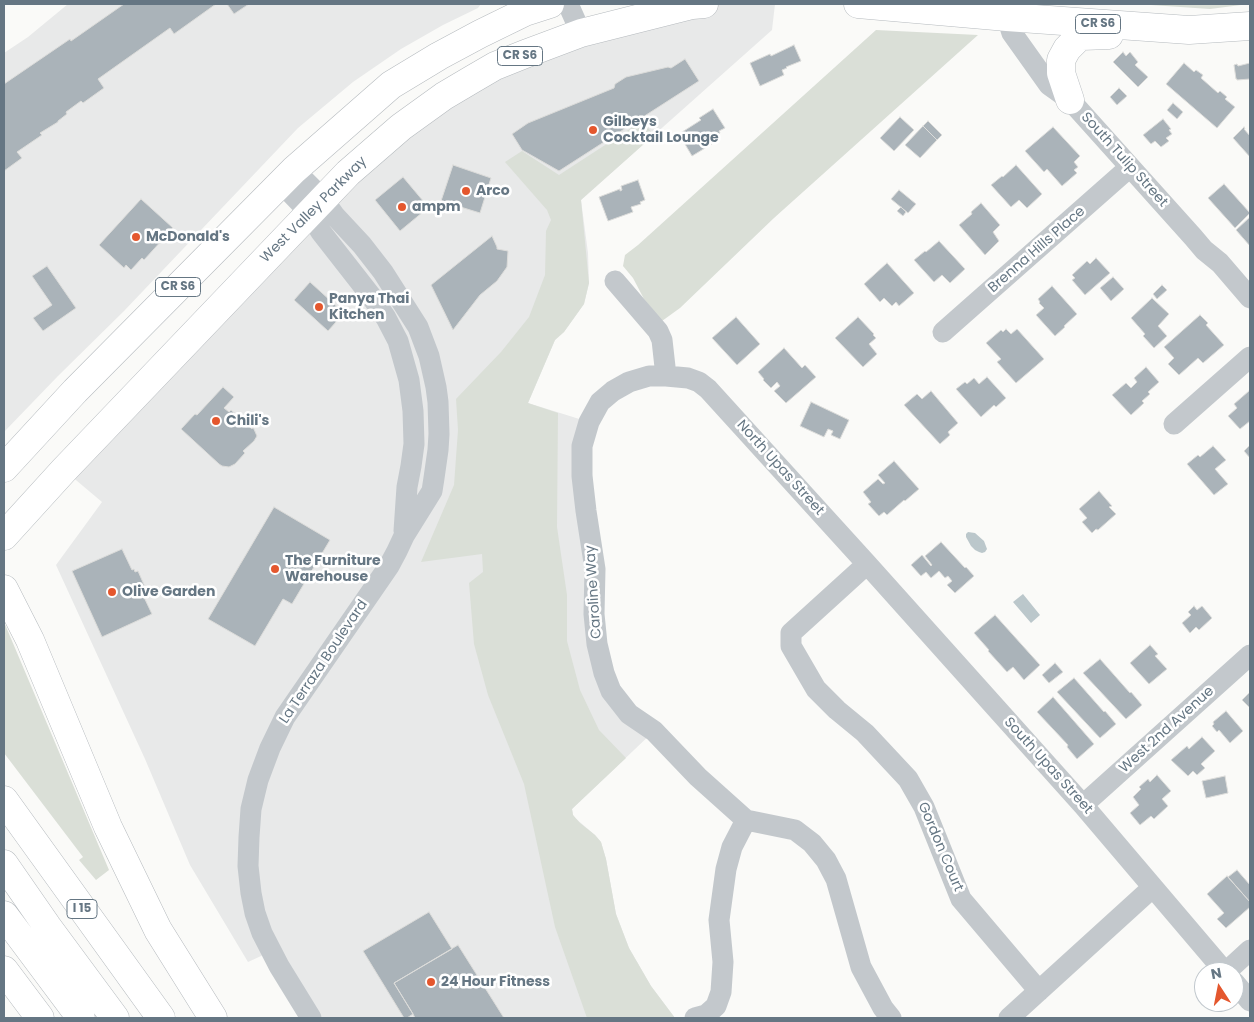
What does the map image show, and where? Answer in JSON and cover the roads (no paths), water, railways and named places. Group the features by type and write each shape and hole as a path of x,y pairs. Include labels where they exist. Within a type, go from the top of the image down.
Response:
{"main road":[{"path":"439,56 499,4"},
{"name":"CR S6","path":"4,468 75,391 288,176 391,85 480,34 525,12 550,4"},
{"name":"West Valley Parkway","path":"4,536 64,470 348,172 401,127 444,96 495,66 581,33 696,4"},
{"name":"CR S6","path":"858,4 1007,11 1189,30 1250,26"},
{"path":"1083,4 1095,8 1250,18"},
{"path":"1070,100 1061,73 1061,60 1067,49 1076,39 1082,36 1189,30"},
{"path":"4,589 30,640 108,827 158,930 212,1018"},
{"name":"I 15","path":"4,800 161,1018"},
{"path":"4,864 115,1018"},
{"path":"4,915 82,1018"},
{"path":"4,970 40,1018"}],"street":[{"path":"568,4 581,33"},
{"path":"581,33 583,4"},
{"name":"South Tulip Street","path":"1007,11 1012,33 1044,78 1070,100 1204,250 1220,263 1250,298"},
{"name":"Brenna Hills Place","path":"943,332 1130,167"},
{"name":"La Terraza Boulevard","path":"288,176 316,205 335,216 362,244 384,272 414,319 424,341 433,372 438,402 439,434 432,491 404,536 389,566 285,717 270,748 258,780 252,809 248,866 255,913 262,933 279,966 311,1018"},
{"path":"615,281 658,331 662,340 666,376"},
{"path":"1174,424 1250,357"},
{"name":"Caroline Way","path":"688,378 649,376 629,382 613,391 600,402 589,422 582,446 582,476 595,569 594,614 597,644 604,673 611,691 629,714 654,731 698,777 746,820"},
{"name":"North Upas Street","path":"688,378 708,388 868,564"},
{"name":"Gordon Court","path":"868,564 791,633 791,646 816,689 837,710 865,733 908,780 924,807 961,899 1040,991"},
{"name":"South Upas Street","path":"868,564 1083,805 1216,962"},
{"name":"West 2nd Avenue","path":"1083,805 1250,655"},
{"path":"695,1018 706,1015 716,1006 721,992 723,962 719,920 726,869 732,847 746,820 795,830 812,844 826,860 836,879 861,967 883,1008 891,1018"},
{"path":"1009,1018 1152,888"},
{"path":"1236,962 1250,950"}],"place":[{"name":"Gilbeys Cocktail Lounge","path":"593,130"},
{"name":"Arco","path":"466,191"},
{"name":"ampm","path":"402,207"},
{"name":"McDonald's","path":"136,237"},
{"name":"Panya Thai Kitchen","path":"319,307"},
{"name":"Chili's","path":"216,421"},
{"name":"The Furniture Warehouse","path":"275,569"},
{"name":"Olive Garden","path":"112,592"},
{"name":"24 Hour Fitness","path":"431,982"}]}
